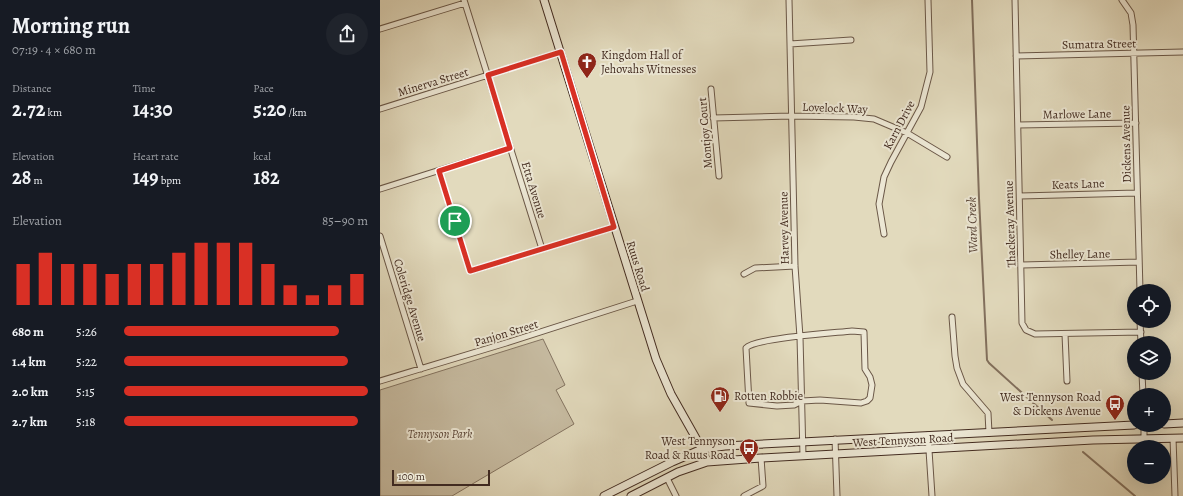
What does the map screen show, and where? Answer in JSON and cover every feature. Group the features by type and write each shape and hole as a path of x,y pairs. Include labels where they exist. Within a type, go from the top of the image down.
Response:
{"main road":[{"name":"Ruus Road","path":"544,0 656,359 668,387 702,449 707,462"},
{"path":"1171,424 1183,423"},
{"name":"West Tennyson Road","path":"604,496 672,462 702,449 737,444 1127,425"},
{"name":"West Tennyson Road","path":"631,496 678,472 707,462 1144,438 1183,438"}],"street":[{"name":"Harvey Avenue","path":"789,0 795,266 800,337 803,456"},
{"name":"Karn Drive","path":"884,234 879,204 884,177 921,107 930,72 928,0"},
{"name":"Thackeray Avenue","path":"1015,0 1022,265 1022,324 1026,330 1035,334 1141,332"},
{"name":"Dickens Avenue","path":"1122,0 1131,13 1133,25 1140,284"},
{"path":"380,29 465,1"},
{"name":"Etta Avenue","path":"465,1 542,249"},
{"path":"790,44 851,40"},
{"name":"Minerva Street","path":"380,109 561,52"},
{"name":"Sumatra Street","path":"1016,56 1183,52"},
{"name":"Montjoy Court","path":"711,89 718,176"},
{"name":"Lovelock Way","path":"713,118 791,116 854,117 874,119 907,133 946,157"},
{"name":"Marlowe Lane","path":"1018,125 1136,123"},
{"path":"380,188 510,148"},
{"path":"439,171 470,271 614,227"},
{"name":"Keats Lane","path":"1020,196 1137,193"},
{"name":"Coleridge Avenue","path":"380,236 421,369"},
{"name":"Shelley Lane","path":"1022,265 1139,262"},
{"path":"744,274 754,268 795,266"},
{"name":"Panjon Street","path":"380,381 526,337 637,301"},
{"path":"952,317 957,368 963,384 988,413 989,433"},
{"path":"1141,328 1141,336"},
{"path":"852,331 864,332 865,369 870,377 872,385 870,398 861,403 820,400 802,401 794,405 777,406 749,403 746,348 749,345 800,337 852,331"},
{"path":"1065,334 1067,381"},
{"path":"1144,432 1144,438"},
{"path":"928,435 932,496"},
{"path":"1173,438 1175,496"},
{"path":"835,439 837,496"},
{"path":"744,496 763,486 762,458"},
{"path":"667,478 676,496"}],"green space":[{"name":"Tennyson Park","path":"543,339 565,385 556,390 574,424 452,496 380,496 380,390"}],"waterway":[{"name":"Ward Creek","path":"972,0 979,198 987,360 1052,420"},
{"name":"Ward Creek","path":"1083,452 1135,496"}],"place":[{"name":"Kingdom Hall of Jehovahs Witnesses","path":"587,79"},
{"name":"Rotten Robbie","path":"720,413"},
{"name":"West Tennyson Road & Dickens Avenue","path":"1115,421"},
{"name":"West Tennyson Road & Ruus Road","path":"749,465"}],"route":[{"path":"561,52 614,227 470,271 455,221 439,171 510,148 488,75 561,52"}]}
